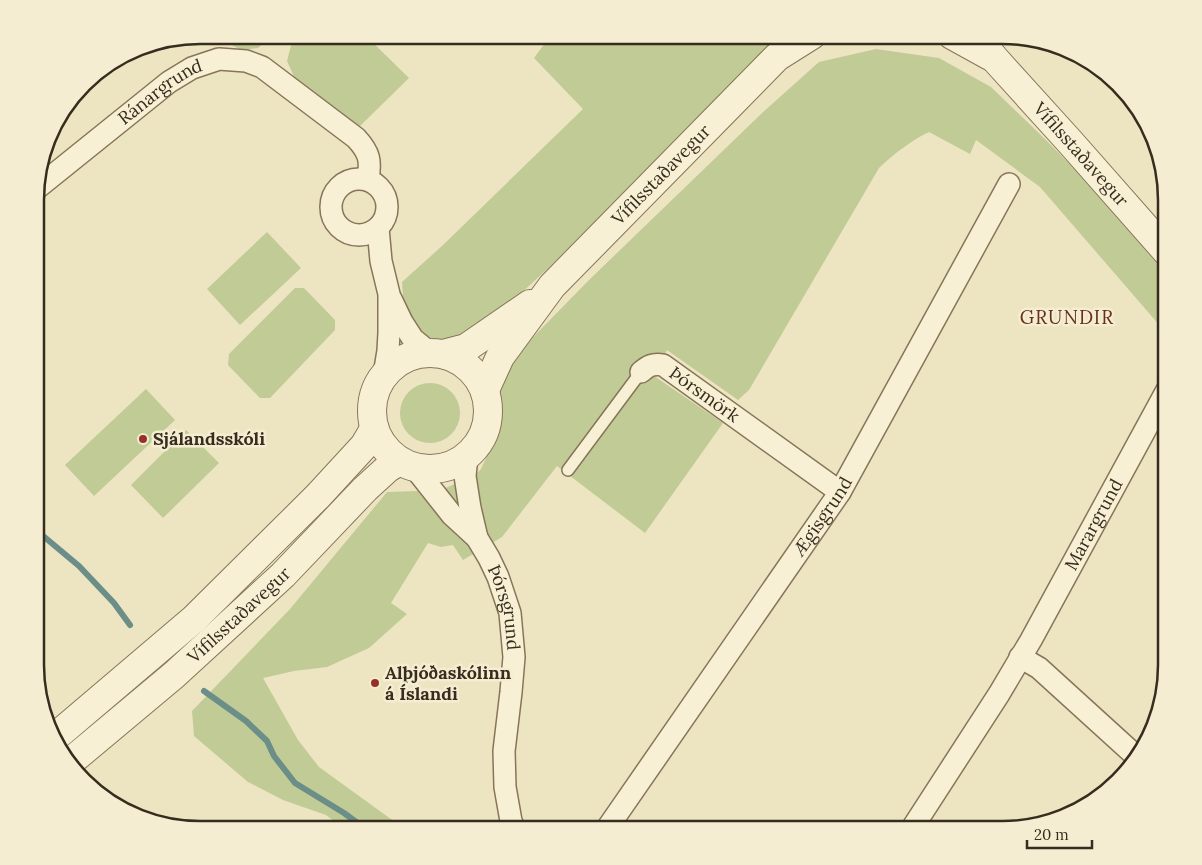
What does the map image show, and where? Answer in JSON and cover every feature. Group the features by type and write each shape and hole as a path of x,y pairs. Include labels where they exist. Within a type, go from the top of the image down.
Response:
{"street":[{"name":"Vífilsstaðavegur","path":"968,44 994,58"},
{"name":"Vífilsstaðavegur","path":"983,44 1158,242"},
{"name":"Vífilsstaðavegur","path":"485,390 500,357 545,294 783,46"},
{"name":"Ránargrund","path":"45,182 169,82 192,68 219,59 246,60 262,67 356,138 364,146 368,155 370,165 368,180"},
{"path":"368,180 377,185 387,201 387,211 384,220 378,228 370,233 360,235 350,233 335,221 332,203 335,194 341,186 349,181 368,180"},
{"name":"Ægisgrund","path":"612,821 840,492 1009,184"},
{"path":"378,228 381,261 389,294 402,322 413,339 436,353 454,357 468,367 480,380 488,402 487,426 479,442 467,456 456,464 430,470 407,464"},
{"path":"384,375 389,332 389,294"},
{"name":"Vífilsstaðavegur","path":"407,464 389,453 380,442 374,429 372,401 376,387 384,375 393,365 404,358 416,354 466,348 545,294"},
{"name":"Þórsmörk","path":"641,372 649,366 662,365 840,492"},
{"name":"Marargrund","path":"917,821 1000,694 1158,406"},
{"name":"Vífilsstaðavegur","path":"60,733 194,619 318,496 364,446 374,429"},
{"name":"Þórsgrund","path":"467,456 464,476 477,538"},
{"name":"Vífilsstaðavegur","path":"75,758 174,675 283,575 388,468 407,464"},
{"name":"Þórsgrund","path":"407,464 452,515 477,538 498,577 510,613 514,657 504,751 505,787 511,821"},
{"path":"1020,658 1039,668 1131,752"}],"lane":[{"name":"Þórsmörk","path":"568,470 641,372"}],"green space":[{"path":"230,44 262,44 258,48 241,50"},
{"path":"291,44 374,44 409,78 359,127 297,83 287,61"},
{"path":"544,44 775,44 665,160 504,309 463,338 441,342 420,333 408,314 403,296 402,282 442,246 583,109 534,58"},
{"path":"876,49 939,58 991,87 1101,196 1158,265 1158,324 1040,187 976,140 970,154 929,132 902,148 879,168 749,390 738,400 667,350 654,376 723,423 645,533 557,466 502,537 463,560 453,545 441,547 428,543 391,603 407,614 369,648 327,667 294,671 263,678 298,740 319,767 394,821 334,821 326,815 283,800 248,782 194,736 192,711 290,609 387,492 418,491 423,498 475,475 481,469 494,441 496,387 501,370 588,281 761,114 819,62"},
{"path":"267,232 301,268 240,325 207,289"},
{"path":"295,288 304,288 335,320 335,330 270,398 260,398 228,365 229,354"},
{"path":"424,383 436,383 447,388 455,396 460,407 458,425 447,438 436,443 424,443 413,438 405,430 400,419 400,407 405,396 413,388"},
{"path":"146,389 175,420 94,496 65,465"},
{"path":"186,430 219,463 163,518 131,485"}],"waterway":[{"path":"44,537 79,566 114,603 130,625"},
{"path":"204,691 246,721 267,741 274,756 295,783 355,821"}],"place":[{"name":"Sjálandsskóli","path":"143,439"},
{"name":"Alþjóðaskólinn á Íslandi","path":"375,683"}],"district":[{"name":"GRUNDIR","path":"1067,317"}]}
